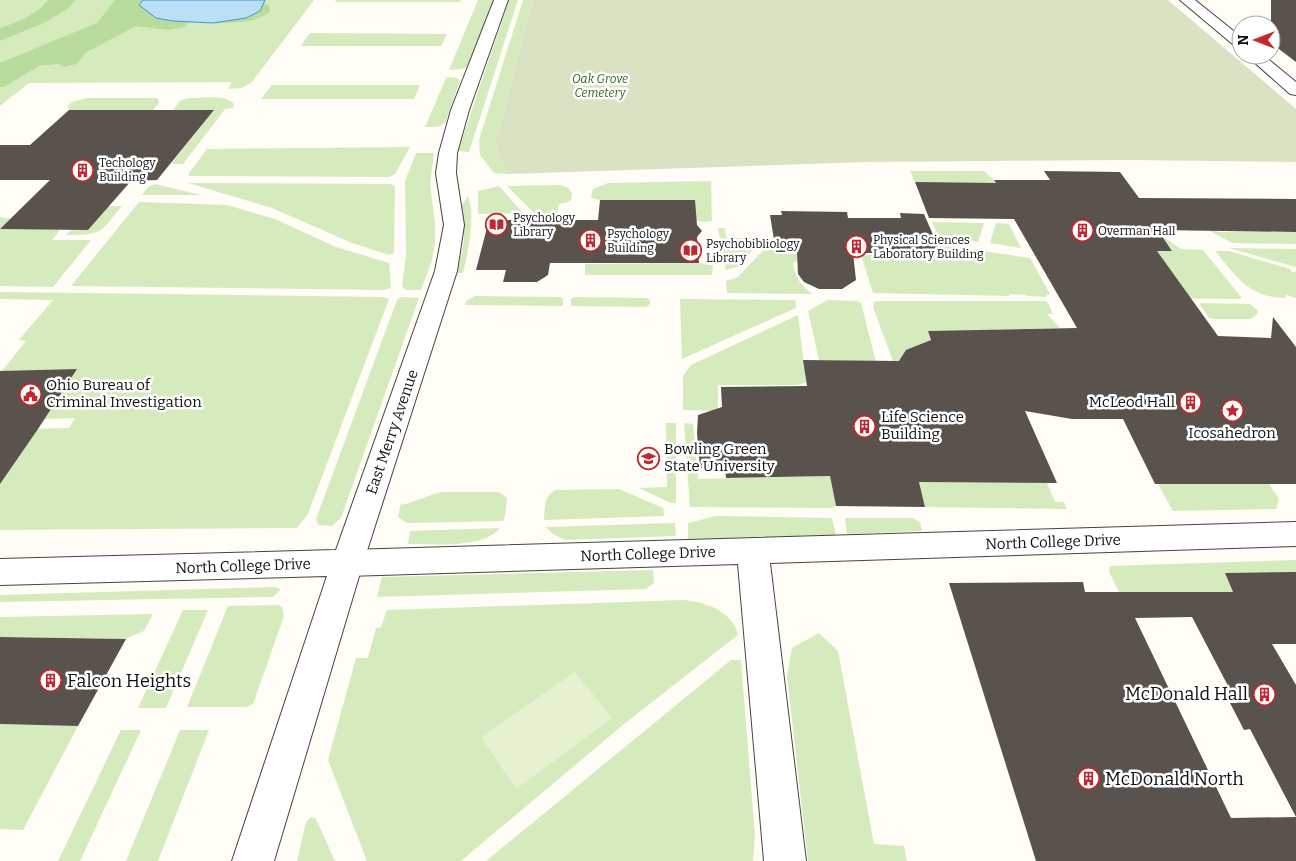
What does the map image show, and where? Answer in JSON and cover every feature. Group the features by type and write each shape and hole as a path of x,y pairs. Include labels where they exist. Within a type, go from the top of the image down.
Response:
{"street":[{"name":"East Merry Avenue","path":"252,861 347,563 446,271 454,225 446,173 448,152 460,110 501,0"},
{"path":"1187,0 1231,36"},
{"path":"1266,65 1296,90"},
{"name":"North College Drive","path":"0,572 1296,534"},
{"path":"753,551 785,861"}],"green space":[{"path":"0,0 314,0 252,82 242,88 228,89 232,82 29,83 0,106"},
{"path":"48,0 75,0 69,8 44,23 0,41 0,28 32,14"},
{"path":"115,0 143,0 140,6 173,21 191,21 184,27 168,30 136,26 87,52 76,64 65,67 58,64 39,66 4,87 0,87 0,63 97,23"},
{"path":"336,0 461,0 460,2 335,2"},
{"path":"478,0 493,0 469,65 462,69 449,70"},
{"path":"509,0 518,0 469,152 458,151"},
{"path":"523,0 533,0 495,144 506,174 494,173 480,155 479,140"},
{"name":"Oak Grove Cemetery","path":"533,0 1168,0 1231,54 1231,65 1244,65 1296,109 1296,162 1130,160 868,162 506,174 495,144"},
{"path":"263,3 269,5 270,12 257,19 243,22 213,23 231,20 260,11"},
{"path":"310,33 447,34 441,46 301,46"},
{"path":"446,78 457,78 460,81 445,123 438,127 425,127"},
{"path":"272,85 420,85 414,99 261,99"},
{"path":"87,98 158,98 159,103 153,110 69,110 68,106 72,102"},
{"path":"189,98 220,98 234,104 233,108 225,109 183,164 171,164 214,110 173,110 181,100"},
{"path":"410,147 395,174 389,177 189,176 189,173 207,149"},
{"path":"416,153 434,153 430,184 435,224 435,242 432,260 421,290 406,290 402,286 406,256 405,181"},
{"path":"910,171 984,171 994,180 1006,203 915,182"},
{"path":"711,181 712,221 702,222 696,220 694,200 600,200 591,198 593,189 608,183"},
{"path":"188,183 390,184 395,186 394,253 389,255 352,243 272,208"},
{"path":"155,184 201,195 142,195 148,187"},
{"path":"560,185 568,188 572,193 571,200 559,204 556,220 534,220 535,214 507,186"},
{"path":"499,186 523,213 478,214 478,191"},
{"path":"468,196 471,213 469,245 463,273 457,273 464,240 462,205"},
{"path":"139,202 227,205 275,219 336,247 389,263 391,288 383,290 71,286"},
{"path":"109,206 122,206 99,231 87,234 66,235 71,230"},
{"path":"0,217 11,219 1,229 61,229 52,240 91,240 53,287 0,286"},
{"path":"932,222 984,223 978,242 938,235"},
{"path":"996,223 1009,224 1021,248 990,243"},
{"path":"718,228 725,228 726,238 762,238 739,266 726,270"},
{"path":"1208,230 1216,230 1218,232 1296,232 1296,244 1232,243"},
{"path":"1162,236 1181,249 1203,250 1242,298 1156,298 1157,251 1172,250"},
{"path":"768,245 772,245 775,254 800,254 801,259 793,263 795,272 802,284 812,294 727,293 726,281 738,277"},
{"path":"941,245 1030,258 1050,294 1046,295 1046,297 1009,294 1010,296 873,293 861,255 945,255"},
{"path":"1229,248 1296,249 1296,267"},
{"path":"1215,251 1229,251 1290,269 1293,273 1296,271 1296,298 1287,295 1285,296 1287,298 1274,297 1253,290 1237,277"},
{"path":"699,263 713,265 712,275 585,275 585,264"},
{"path":"0,292 382,297 389,299 308,514 297,528 0,530 0,466 36,429 69,428 75,418 44,419 77,369 2,371 26,341 19,340 53,300 0,299"},
{"path":"475,296 560,297 563,299 563,306 465,305 466,301"},
{"path":"401,297 419,298 341,518 332,526 318,525 316,519 397,300"},
{"path":"574,297 646,298 650,300 650,304 646,307 571,306 571,299"},
{"path":"680,299 795,300 796,308 682,359"},
{"path":"828,300 857,301 861,303 876,362 819,360 808,311"},
{"path":"1045,301 1048,303 1053,314 1047,314 1060,328 928,332 947,391 893,361 873,307 874,302"},
{"path":"1201,303 1250,304 1258,311 1251,319 1215,319 1209,318 1200,305"},
{"path":"798,315 806,382 798,385 718,385 718,411 683,410 683,376 691,365"},
{"path":"666,423 676,423 676,503 671,503 639,488 667,487"},
{"path":"684,423 693,424 698,479 830,476 836,506 830,508 690,507"},
{"path":"919,482 1047,483 1055,502 1064,502 1067,509 925,507"},
{"path":"1158,484 1269,484 1279,499 1276,509 1173,511"},
{"path":"619,489 663,508 664,516 544,520 547,499 556,490"},
{"path":"440,492 499,492 507,498 503,521 407,523 398,517 401,503 403,505"},
{"path":"716,516 832,518 836,535 688,539 688,523"},
{"path":"845,518 912,518 920,522 922,531 847,534"},
{"path":"675,523 676,536 565,540 553,534 546,527"},
{"path":"500,528 492,535 470,542 457,544 408,544 410,531"},
{"path":"1296,560 1296,572 1225,573 1233,592 1119,592 1109,572 1110,566"},
{"path":"653,570 654,583 646,589 377,597 382,577"},
{"path":"274,587 281,589 273,597 0,602 0,595"},
{"path":"684,600 701,603 717,609 730,620 738,635 624,724 461,861 367,861 328,760 356,658 368,658 376,628 381,627 387,610"},
{"path":"278,605 282,607 284,616 253,704 246,707 187,707 228,606"},
{"path":"183,610 208,610 166,708 138,708"},
{"path":"153,614 144,631 125,639 0,637 0,617"},
{"path":"819,633 838,651 874,844 904,846 907,861 808,861 787,676 792,648"},
{"path":"731,660 741,660 755,836 753,861 486,861"},
{"path":"575,672 612,718 516,789 481,737"},
{"path":"0,724 78,726 23,830 0,829"},
{"path":"121,730 141,730 80,861 58,861"},
{"path":"180,730 209,730 158,861 126,861"},
{"path":"311,817 316,819 335,861 297,861 306,822"}],"water":[{"path":"143,0 265,0 260,11 246,18 213,23 173,21 156,18 139,5"}],"building":[{"path":"1271,0 1296,0 1296,62 1281,51 1281,15 1271,15"},
{"name":"Techology Building","path":"69,110 214,110 157,180 131,181 88,230 0,229 50,180 0,180 0,145 30,145"},
{"path":"1044,171 1120,172 1139,198 1296,199 1296,232 1158,230 1172,251 1157,251 1218,336 1271,338 1273,317 1296,347 1296,484 1155,484 1123,419 1072,419 1025,411 1057,483 919,482 925,507 836,506 830,476 726,478 725,468 700,468 697,433 698,415 722,407 721,387 807,386 803,360 899,361 906,350 931,340 928,331 1077,328 1014,219 929,218 915,182 996,183 994,180 1050,180"},
{"name":"Psychology Building","path":"600,200 695,200 697,225 702,231 697,237 699,263 550,263 548,275 537,282 503,282 506,270 476,270 489,220 598,220"},
{"name":"Physical Sciences Laboratory Building","path":"781,211 847,212 848,218 901,218 900,213 924,214 941,253 853,253 856,280 842,289 819,289 804,282 798,274 797,252 776,252 770,215 782,215"},
{"name":"Ohio Bureau of Criminal Investigation","path":"77,369 38,429 0,484 0,371"},
{"path":"1296,572 1296,644 1272,644 1296,685 1296,817 1296,861 1036,861 949,583 1083,582 1085,592 1233,592 1225,573","holes":["1192,617 1237,703 1230,703 1244,730 1250,729 1296,817 1231,818 1135,618"]},
{"name":"Falcon Heights","path":"0,637 126,639 78,726 0,724"}],"place":[{"name":"Techology Building","path":"83,170"},
{"name":"Psychology Library","path":"497,225"},
{"name":"Overman Hall","path":"1082,231"},
{"name":"Psychology Building","path":"591,241"},
{"name":"Physical Sciences Laboratory Building","path":"857,247"},
{"name":"Psychobibliology Library","path":"690,251"},
{"name":"Ohio Bureau of Criminal Investigation","path":"30,394"},
{"name":"McLeod Hall","path":"1191,402"},
{"name":"Icosahedron","path":"1232,410"},
{"name":"Life Science Building","path":"865,426"},
{"name":"Bowling Green State University","path":"648,458"},
{"name":"Falcon Heights","path":"51,681"},
{"name":"McDonald Hall","path":"1264,694"},
{"name":"McDonald North","path":"1089,779"}]}
